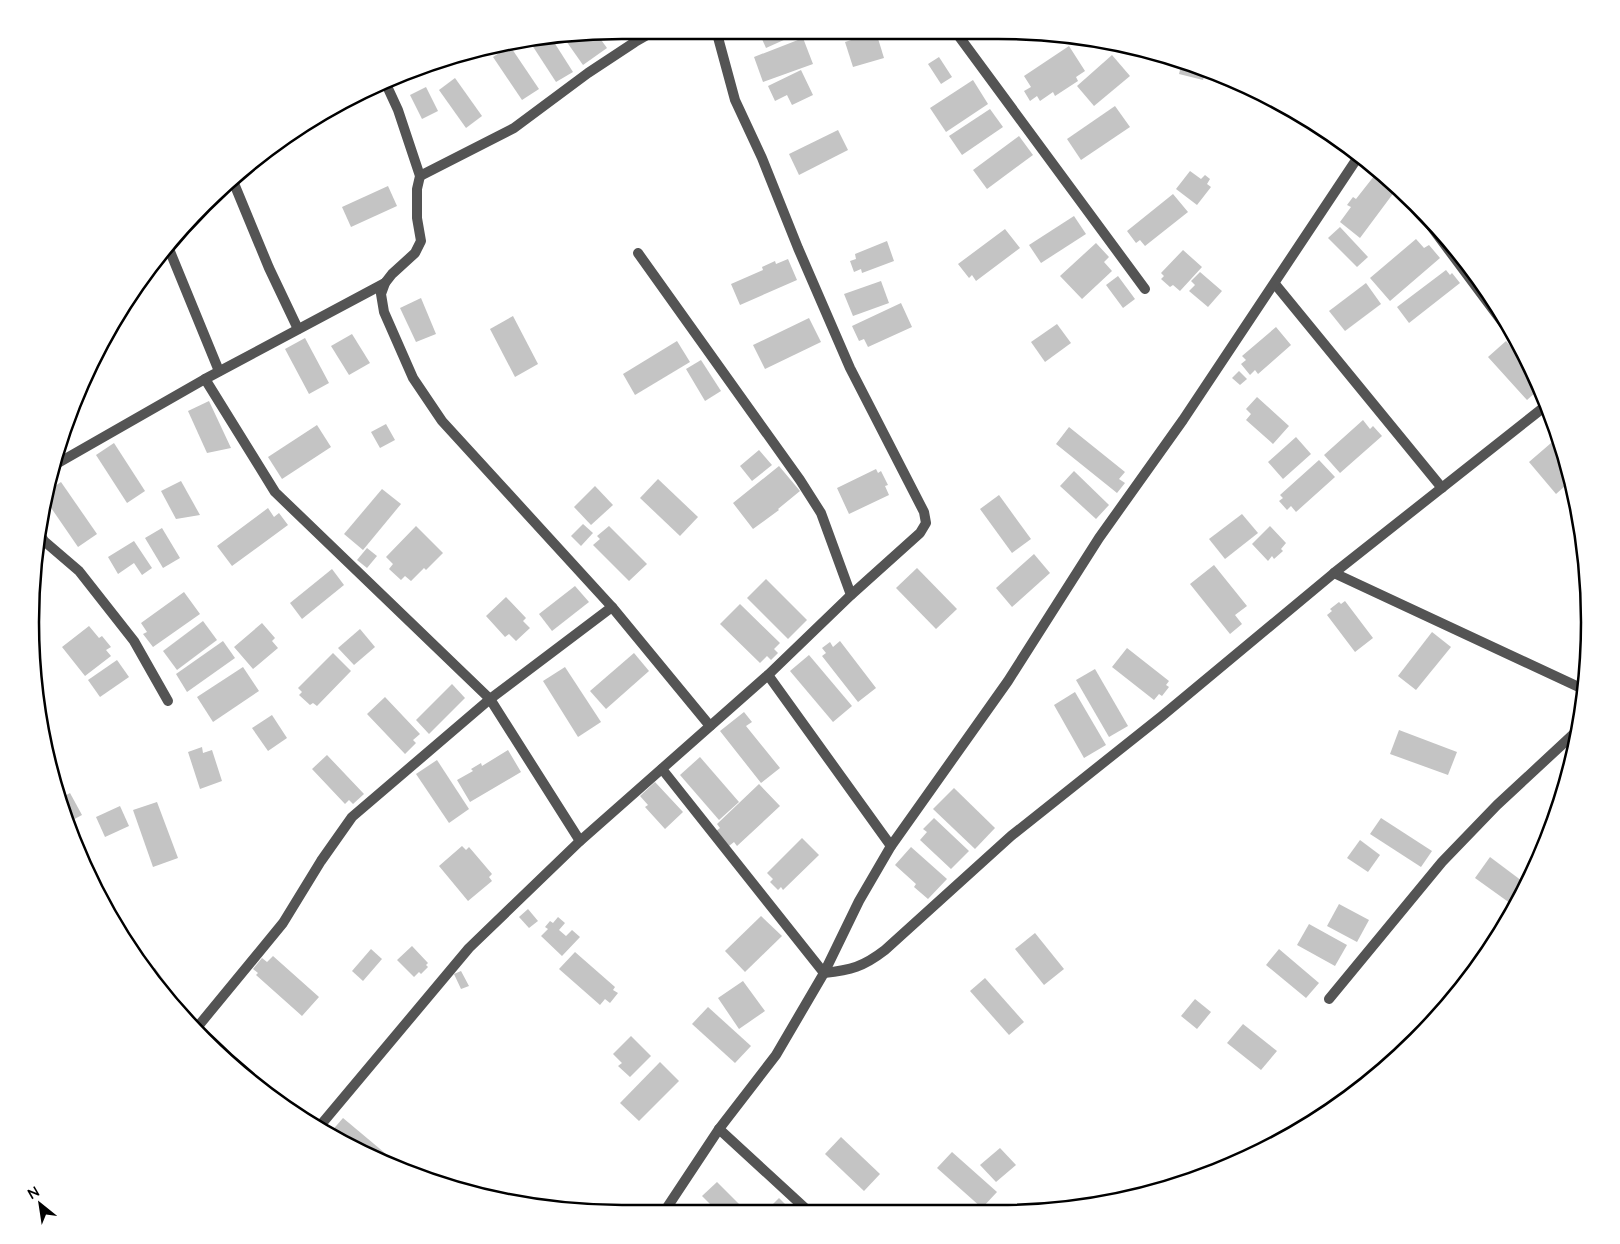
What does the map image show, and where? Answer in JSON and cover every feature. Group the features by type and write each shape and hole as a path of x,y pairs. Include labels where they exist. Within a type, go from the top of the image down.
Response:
{"street":[{"path":"420,176 514,128 640,39"},
{"path":"323,1122 469,948 580,841 768,675 851,595 920,533 926,523 924,512 850,368 798,248 762,158 735,100 718,39"},
{"path":"961,39 1145,288"},
{"path":"388,88 398,110 420,176 417,189 417,218 421,241 415,253 385,283 381,294 384,312 413,378 442,421 612,606 710,726"},
{"path":"669,1205 719,1129 776,1055 824,973 859,901 890,846 1008,681 1100,538 1275,284 1355,161"},
{"path":"235,185 269,268 298,329"},
{"path":"170,253 219,371"},
{"path":"638,253 800,480 821,513 851,595"},
{"path":"62,460 204,378 385,283"},
{"path":"1275,284 1442,488"},
{"path":"204,378 275,492 490,699 580,841"},
{"path":"824,973 850,970 870,961 885,950 1011,836 1162,716 1334,573 1541,410"},
{"path":"45,542 80,571 134,641 168,701"},
{"path":"1334,573 1577,686"},
{"path":"200,1024 283,923 321,861 352,817 490,699 612,606"},
{"path":"768,675 890,846"},
{"path":"1329,999 1442,862 1497,805 1570,738"},
{"path":"662,769 824,973"},
{"path":"719,1129 802,1205"}],"building":[{"path":"762,39 786,39 766,48"},
{"path":"803,39 813,64 763,82 754,57"},
{"path":"854,39 878,39 884,58 853,67 845,42"},
{"path":"601,40 607,48 583,65 567,42"},
{"path":"555,43 573,72 556,82 533,46"},
{"path":"1069,46 1085,71 1076,77 1078,81 1055,96 1053,92 1040,101 1037,96 1030,101 1024,91 1031,87 1024,76"},
{"path":"512,49 539,89 522,100 493,57 501,52"},
{"path":"1112,55 1130,76 1094,106 1077,86"},
{"path":"939,57 952,77 941,84 928,64"},
{"path":"1180,69 1204,77 1203,80 1179,74"},
{"path":"801,70 813,95 792,105 787,95 775,101 768,86"},
{"path":"455,78 482,116 466,128 439,90"},
{"path":"973,80 988,104 946,132 930,108"},
{"path":"1213,81 1221,83 1234,89 1234,90"},
{"path":"426,87 438,111 422,119 410,95"},
{"path":"1115,106 1130,127 1081,160 1067,139"},
{"path":"990,109 1003,127 962,155 949,136"},
{"path":"838,130 848,150 799,175 789,154"},
{"path":"1019,136 1033,155 987,189 973,170"},
{"path":"1190,171 1201,179 1205,175 1210,179 1207,184 1211,187 1197,205 1176,189"},
{"path":"1374,176 1393,193 1360,238 1340,222 1351,207 1347,205 1353,197 1356,199"},
{"path":"388,186 397,206 351,227 342,207"},
{"path":"1173,194 1188,212 1145,246 1140,240 1136,243 1127,231"},
{"path":"1074,216 1086,234 1041,263 1029,245"},
{"path":"1340,227 1368,257 1357,267 1328,238"},
{"path":"1005,229 1020,248 976,281 972,275 969,278 958,264"},
{"path":"1416,239 1424,248 1429,245 1440,258 1390,301 1370,278"},
{"path":"887,241 894,261 862,273 861,269 854,272 850,261 856,259 855,254"},
{"path":"1096,243 1109,257 1104,262 1112,271 1082,299 1060,276"},
{"path":"1183,250 1202,267 1180,291 1173,285 1170,287 1161,279 1164,276 1161,273"},
{"path":"788,259 797,280 740,305 731,284 763,270 762,267 775,261 776,264"},
{"path":"1446,270 1450,275 1452,273 1460,283 1409,323 1397,307"},
{"path":"1200,272 1222,291 1208,307 1189,291 1195,285 1191,281"},
{"path":"1118,276 1135,299 1123,308 1106,285"},
{"path":"881,281 889,303 853,316 844,294"},
{"path":"1366,283 1381,304 1345,331 1329,311"},
{"path":"421,298 436,334 416,342 400,308"},
{"path":"901,303 912,327 868,347 864,339 859,341 852,326"},
{"path":"513,316 538,364 515,377 490,329"},
{"path":"809,318 821,342 765,369 753,345"},
{"path":"1057,324 1071,343 1045,362 1031,342"},
{"path":"1276,327 1291,345 1258,374 1255,370 1250,375 1241,364 1246,360 1242,356"},
{"path":"352,334 370,363 349,375 331,346"},
{"path":"305,338 329,383 309,394 285,349"},
{"path":"677,341 690,362 635,395 623,374"},
{"path":"1506,341 1513,349 1534,393 1527,400 1488,357"},
{"path":"701,360 721,391 705,401 686,369"},
{"path":"1239,371 1247,379 1240,385 1232,378"},
{"path":"1257,397 1289,426 1273,444 1246,420 1251,414 1246,409"},
{"path":"209,401 231,448 207,453 188,411"},
{"path":"1363,420 1370,429 1373,426 1382,436 1340,473 1324,455"},
{"path":"386,424 395,440 380,448 371,432"},
{"path":"317,425 331,447 282,479 268,457"},
{"path":"1069,427 1125,472 1119,479 1125,483 1117,493 1056,444"},
{"path":"1296,437 1311,454 1283,479 1268,462"},
{"path":"1552,442 1565,486 1556,494 1529,462"},
{"path":"114,443 145,491 127,503 96,455"},
{"path":"759,450 772,465 752,481 740,466"},
{"path":"1319,460 1335,477 1296,512 1291,506 1287,510 1279,501 1283,498 1280,495"},
{"path":"779,466 800,491 779,510 753,529 733,503"},
{"path":"876,469 878,473 881,471 888,485 885,486 889,495 849,514 837,488"},
{"path":"1074,471 1109,505 1096,519 1060,486"},
{"path":"658,479 698,517 680,536 640,498"},
{"path":"181,481 200,515 176,519 161,491"},
{"path":"61,482 97,534 78,547 50,507 55,486"},
{"path":"595,486 613,505 591,525 574,507"},
{"path":"382,489 401,504 363,550 344,534"},
{"path":"999,495 1031,539 1012,553 980,509"},
{"path":"268,508 274,517 279,513 288,525 232,566 217,546"},
{"path":"1242,514 1258,533 1225,559 1209,539"},
{"path":"583,524 593,533 581,546 571,536"},
{"path":"416,526 443,553 426,570 424,568 411,581 405,576 401,580 389,569 393,564 386,557"},
{"path":"609,526 647,564 629,581 593,545 600,539 597,536"},
{"path":"1270,526 1286,543 1281,549 1283,551 1274,559 1272,556 1268,561 1252,544"},
{"path":"162,528 180,558 163,568 145,538"},
{"path":"134,541 152,568 142,575 134,563 118,574 108,557"},
{"path":"367,548 377,556 367,568 357,560"},
{"path":"1034,554 1050,573 1012,607 996,588"},
{"path":"1214,565 1247,606 1235,615 1242,624 1230,634 1190,584"},
{"path":"917,568 957,609 936,629 896,588"},
{"path":"332,569 344,585 302,619 290,603"},
{"path":"766,579 807,620 788,639 747,598"},
{"path":"575,586 589,602 552,631 539,614"},
{"path":"184,592 200,614 153,647 143,634 147,632 141,623"},
{"path":"506,597 526,618 523,621 530,628 516,641 509,634 505,637 486,616"},
{"path":"1345,601 1373,638 1355,652 1327,615 1332,611 1330,609 1339,602 1341,604"},
{"path":"740,604 780,643 774,649 778,653 771,660 767,656 760,663 720,624"},
{"path":"203,621 217,640 177,670 163,651"},
{"path":"262,623 275,638 272,641 278,648 253,669 234,647"},
{"path":"89,626 99,638 102,636 111,647 106,650 111,656 85,676 62,647"},
{"path":"360,629 375,647 354,665 338,648"},
{"path":"1432,632 1451,647 1416,690 1398,676"},
{"path":"223,641 235,658 187,692 176,674"},
{"path":"840,641 876,688 858,702 822,656 826,653 822,648 830,642 833,647"},
{"path":"1127,648 1169,681 1166,685 1169,687 1162,696 1159,694 1154,700 1112,667"},
{"path":"333,653 351,671 317,706 313,703 310,705 299,695 302,692 298,688"},
{"path":"634,653 649,671 606,709 590,691"},
{"path":"809,655 852,706 833,722 790,671"},
{"path":"117,660 129,677 100,697 88,680"},
{"path":"243,667 259,691 213,722 197,697"},
{"path":"565,667 601,722 578,737 543,681"},
{"path":"1095,669 1128,726 1109,737 1076,680"},
{"path":"452,684 465,698 429,734 416,720"},
{"path":"1075,692 1106,745 1084,758 1054,705"},
{"path":"385,697 420,734 413,740 416,743 405,754 367,714"},
{"path":"744,712 752,722 746,726 780,768 761,783 720,731"},
{"path":"272,715 287,738 268,751 252,728"},
{"path":"1399,730 1457,752 1448,775 1390,754"},
{"path":"202,747 203,753 212,750 222,781 200,789 188,752"},
{"path":"508,750 521,772 470,802 457,780 473,771 471,769 481,763 482,766"},
{"path":"327,755 364,794 353,804 349,800 345,804 312,769"},
{"path":"700,757 739,802 719,820 680,775"},
{"path":"437,760 469,809 449,823 416,774"},
{"path":"655,782 683,812 665,829 645,807 648,805 640,796"},
{"path":"759,784 780,806 737,846 734,842 729,846 716,831 720,828 717,824"},
{"path":"954,788 995,828 975,849 933,809"},
{"path":"70,793 82,815 74,819 66,795"},
{"path":"157,802 178,858 153,867 133,810"},
{"path":"120,806 129,826 105,837 96,817"},
{"path":"934,818 969,851 951,869 920,840 927,832 923,829"},
{"path":"1381,818 1432,851 1421,867 1370,834"},
{"path":"802,838 819,855 783,890 781,887 778,890 770,882 773,879 767,873"},
{"path":"1360,840 1380,855 1368,872 1347,858"},
{"path":"462,846 466,850 469,847 492,874 489,877 492,881 468,901 439,866"},
{"path":"911,847 947,879 928,899 914,887 916,884 895,865"},
{"path":"1490,857 1521,880 1509,902 1475,878"},
{"path":"1339,904 1369,920 1357,942 1327,926"},
{"path":"528,909 538,921 529,928 519,917"},
{"path":"761,916 782,936 745,972 725,951"},
{"path":"558,917 565,923 559,930 566,936 572,930 580,937 562,956 541,936 548,929 545,927 550,921 553,923"},
{"path":"1309,924 1347,945 1335,966 1297,945"},
{"path":"1035,933 1064,969 1044,985 1015,949"},
{"path":"412,946 428,963 426,965 428,967 421,974 419,972 414,977 397,960"},
{"path":"371,949 382,959 363,981 352,971"},
{"path":"1279,949 1319,983 1306,998 1266,965"},
{"path":"575,952 615,987 613,990 618,993 610,1003 605,999 600,1005 559,969"},
{"path":"273,956 319,997 302,1016 256,975 258,973 253,969 262,958 267,962"},
{"path":"155,968 184,1008 159,977 153,969"},
{"path":"461,971 469,986 461,989 454,974"},
{"path":"985,978 1024,1022 1009,1035 970,991"},
{"path":"743,981 765,1011 739,1029 718,998"},
{"path":"1195,999 1211,1012 1197,1029 1181,1016"},
{"path":"708,1007 751,1046 735,1063 692,1024"},
{"path":"1243,1024 1277,1051 1261,1070 1227,1043"},
{"path":"631,1036 651,1056 630,1077 618,1066 622,1063 613,1054"},
{"path":"660,1062 679,1081 639,1121 620,1103"},
{"path":"343,1118 389,1156 364,1145 334,1129"},
{"path":"841,1137 880,1174 864,1191 825,1154"},
{"path":"1000,1148 1016,1165 996,1182 980,1165"},
{"path":"952,1152 997,1192 985,1205 979,1205 937,1168"},
{"path":"717,1182 740,1205 711,1205 702,1196"},
{"path":"779,1198 786,1205 772,1205"}]}
